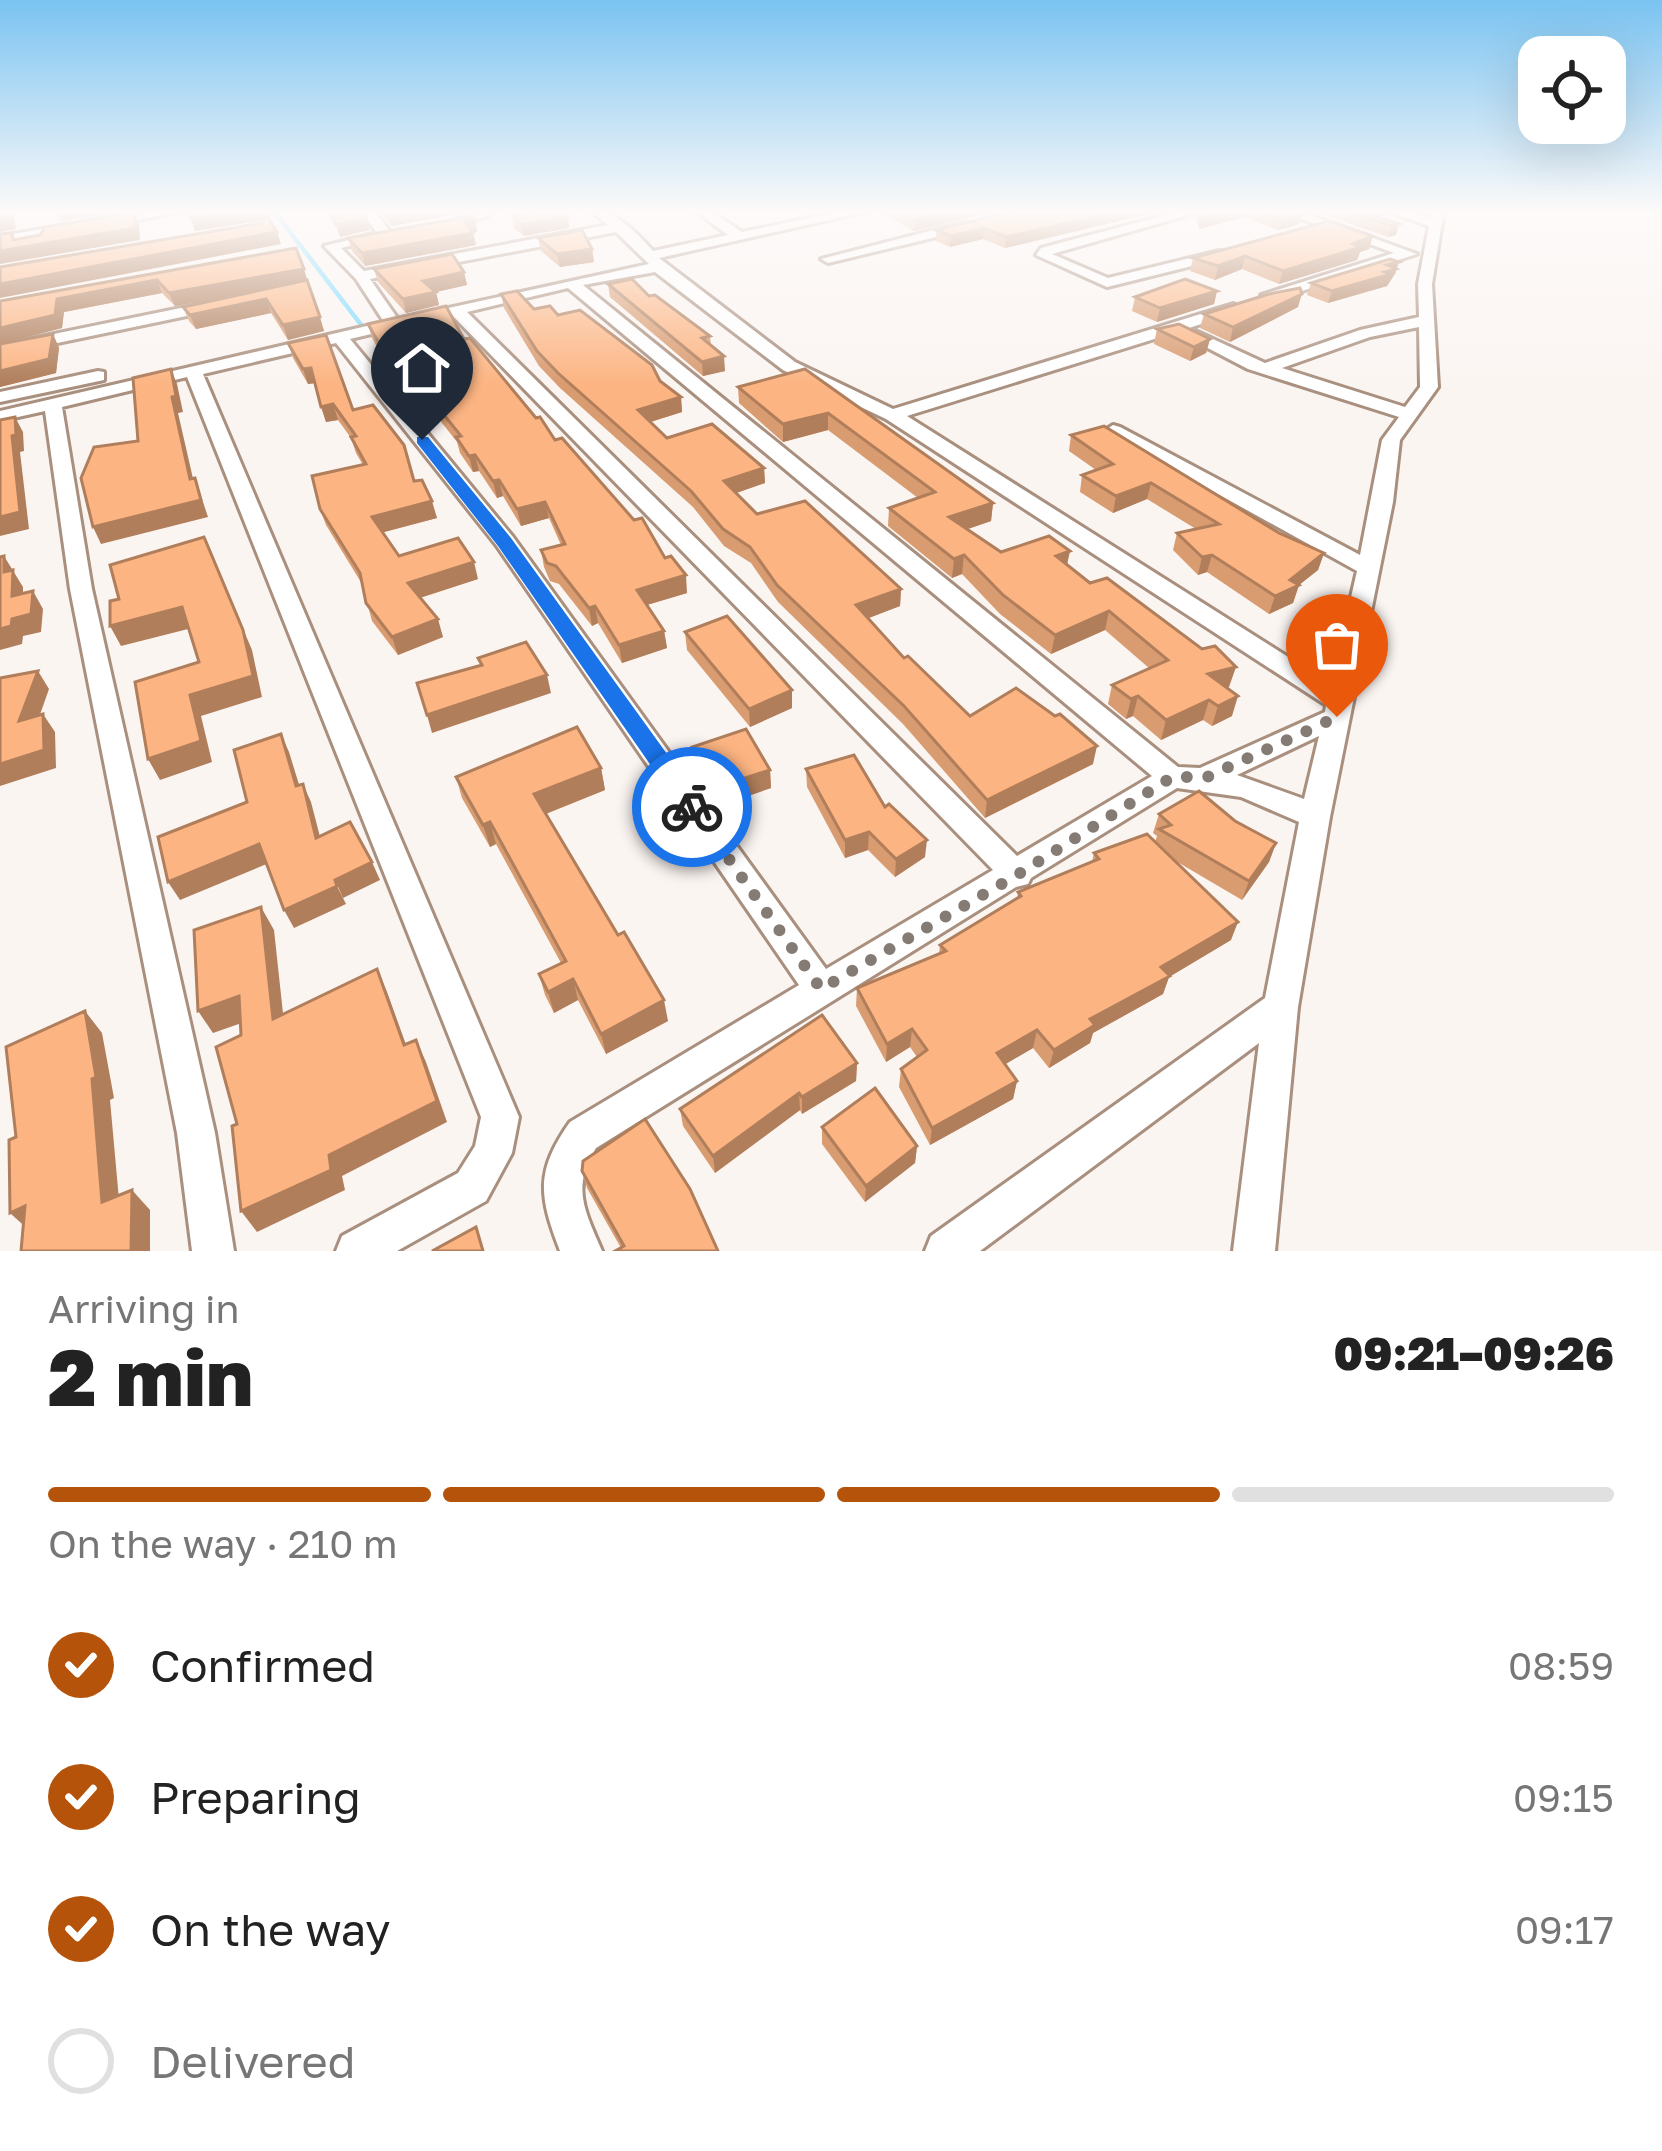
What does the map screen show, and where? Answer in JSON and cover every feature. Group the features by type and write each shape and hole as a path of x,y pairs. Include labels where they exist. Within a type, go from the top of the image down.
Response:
{"street":[{"path":"353,268 394,325"},
{"path":"361,276 401,268"},
{"path":"0,416 629,268"},
{"path":"662,268 789,366 892,415 1338,709"},
{"path":"1073,268 1107,283 1164,268"},
{"path":"892,415 1379,268"},
{"path":"1253,1251 1281,1007 1391,440 1429,387 1420,268"},
{"path":"572,283 1190,777 1262,790 1315,817"},
{"path":"0,350 242,301"},
{"path":"457,311 1017,875"},
{"path":"1265,368 1366,333 1424,321"},
{"path":"1176,327 1265,368 1409,414"},
{"path":"340,338 505,542 821,989"},
{"path":"193,370 500,1118 493,1153 472,1187 357,1251"},
{"path":"0,397 98,376"},
{"path":"53,404 81,589 196,1133 213,1251"},
{"path":"1113,430 1369,569"},
{"path":"581,1251 559,1195 563,1161 583,1135 821,989 1190,777 1338,709"},
{"path":"946,1251 1281,1007"}],"building":[{"path":"0,268 83,268 0,284"},
{"path":"182,268 304,269 169,293 157,280 57,299 55,315 0,328 0,301"},
{"path":"1359,268 1396,269 1332,291 1311,283"},
{"path":"374,269 464,272 423,281 436,292 403,299"},
{"path":"632,279 649,296 655,295 710,336 702,338 724,356 702,362 608,284"},
{"path":"1185,279 1217,291 1160,308 1135,297"},
{"path":"307,280 320,317 283,325 266,299 190,315 183,307"},
{"path":"1300,288 1302,294 1233,327 1204,314 1269,294"},
{"path":"517,291 534,309 550,306 558,315 580,310 652,365 660,381 681,397 638,410 667,438 712,424 764,468 724,481 757,514 805,501 901,589 856,605 904,658 908,656 970,716 1016,688 1055,716 1060,714 1097,746 987,800 904,706 777,585 750,547 723,529 691,491 537,351 501,294"},
{"path":"446,306 464,339 470,338 555,440 562,438 634,520 642,518 665,558 671,556 686,575 637,590 664,631 619,645 595,606 589,608 556,566 547,563 541,550 565,544 545,502 517,509 499,480 493,481 475,455 469,456 456,437 461,436 420,385 383,350 368,324"},
{"path":"1179,324 1210,339 1194,347 1157,329"},
{"path":"53,334 49,359 0,371 0,344"},
{"path":"326,335 353,410 373,405 404,445 414,481 422,480 432,501 372,517 399,556 458,538 474,562 408,583 438,619 392,637 366,603 360,573 320,509 312,476 366,464 351,437 356,436 333,404 321,407 311,368 303,369 288,343"},
{"path":"171,369 176,396 172,397 190,479 195,478 201,500 93,527 81,478 94,447 138,441 133,378"},
{"path":"805,369 993,503 949,517 1001,552 1049,536 1070,551 1056,556 1090,583 1107,578 1202,649 1215,646 1236,667 1208,674 1238,696 1218,706 1209,700 1166,720 1138,696 1131,699 1112,685 1168,660 1109,611 1055,635 1003,595 964,555 954,559 889,508 935,492 828,413 783,424 738,387"},
{"path":"15,417 16,435 12,436 20,512 0,517 0,420"},
{"path":"1104,426 1279,533 1324,553 1290,580 1299,585 1275,596 1212,555 1202,557 1177,533 1219,524 1151,483 1116,496 1082,475 1113,464 1071,435"},
{"path":"204,537 243,630 253,676 190,695 201,741 148,759 135,682 199,662 182,607 110,626 110,601 119,599 110,565"},
{"path":"4,556 4,572 13,570 12,596 33,591 31,614 12,619 11,626 0,629 0,557"},
{"path":"727,616 792,690 749,709 685,632"},
{"path":"526,642 547,675 427,715 417,683 482,665 478,658"},
{"path":"38,671 19,721 43,714 44,750 0,764 0,678"},
{"path":"577,727 601,768 534,794 618,935 624,932 664,1000 601,1034 573,979 548,992 539,974 566,961 490,822 483,825 456,777"},
{"path":"746,729 770,770 714,788 692,747"},
{"path":"281,734 296,786 303,784 316,838 350,822 372,862 335,880 337,886 284,910 259,844 168,882 158,837 247,802 234,750"},
{"path":"854,755 885,807 889,804 927,840 896,859 869,832 845,840 806,769"},
{"path":"1199,791 1235,821 1276,843 1249,881 1159,829 1171,825 1159,814"},
{"path":"1147,834 1238,922 1161,967 1170,976 1090,1019 1095,1025 1054,1050 1037,1030 997,1053 1017,1081 932,1128 901,1069 927,1050 912,1029 887,1044 857,988 946,951 940,945 1021,896 1018,892 1099,859 1094,853"},
{"path":"261,907 273,1019 377,969 404,1045 416,1040 437,1101 329,1155 331,1170 241,1211 232,1126 237,1124 216,1047 241,1035 239,996 198,1011 194,930"},
{"path":"85,1011 96,1077 92,1079 102,1202 132,1190 131,1251 21,1251 25,1206 10,1213 9,1140 16,1137 6,1047"},
{"path":"822,1015 857,1063 802,1097 799,1093 713,1156 680,1109"},
{"path":"875,1088 917,1146 866,1186 822,1127"},
{"path":"645,1119 690,1189 718,1251 615,1251 624,1246 582,1171 583,1161"},
{"path":"476,1227 483,1251 432,1251"}],"waterway":[{"path":"318,268 362,326 353,332"}],"way so far":[{"path":"692,807 821,989 1017,875 1172,777 1207,777 1337,717"}],"route":[{"path":"422,440 505,542 692,807"}]}
